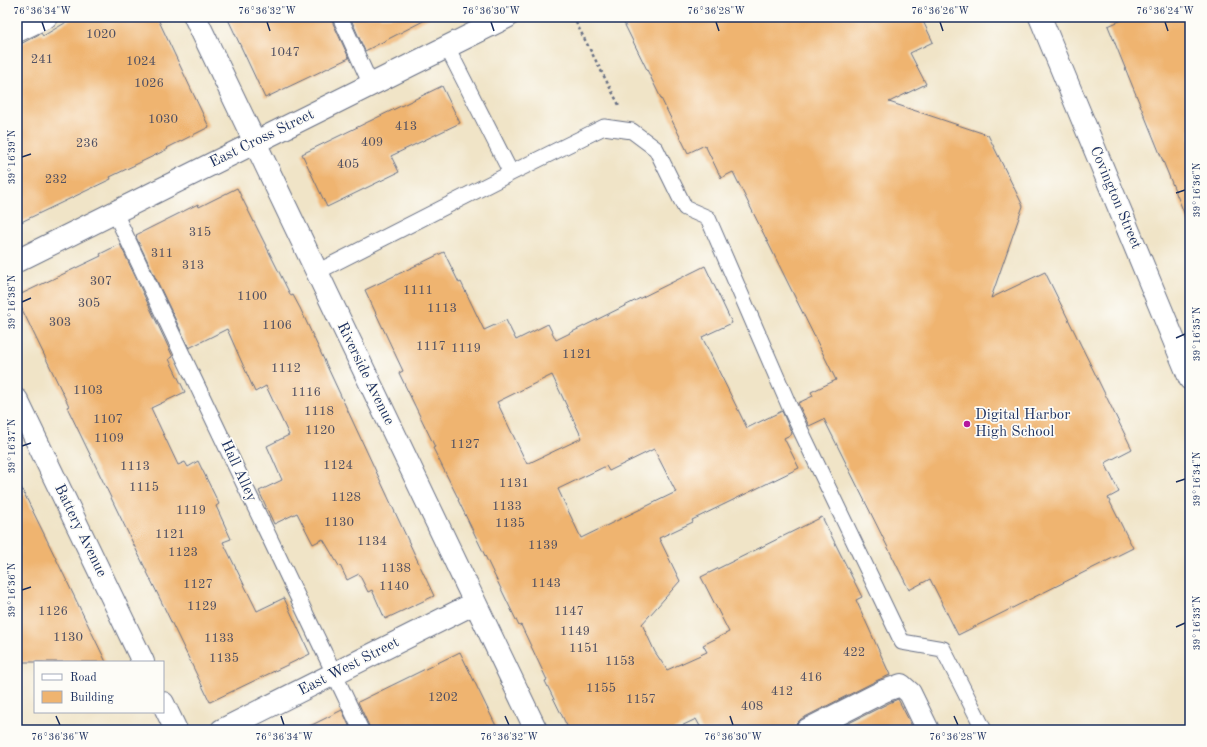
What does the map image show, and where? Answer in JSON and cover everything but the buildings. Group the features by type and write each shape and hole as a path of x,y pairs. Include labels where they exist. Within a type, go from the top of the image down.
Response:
{"street":[{"path":"17,31 46,17"},
{"name":"Riverside Avenue","path":"195,17 536,730"},
{"name":"East Cross Street","path":"17,261 507,17"},
{"name":"Covington Street","path":"1040,17 1190,379"},
{"name":"Battery Avenue","path":"17,400 143,661"},
{"name":"East West Street","path":"222,730 475,603"},
{"path":"807,730 884,691 901,685 910,692 928,730"},
{"path":"164,705 176,730"}],"lane":[{"path":"340,17 371,85"},
{"path":"447,47 511,173"},
{"path":"317,272 604,127 632,131 656,149 685,208 708,218 791,410 902,642 943,649 984,730"},
{"name":"Hall Alley","path":"115,212 361,730"}],"path":[{"path":"573,17 617,102"}],"place":[{"name":"Digital Harbor High School","path":"967,424"}]}
